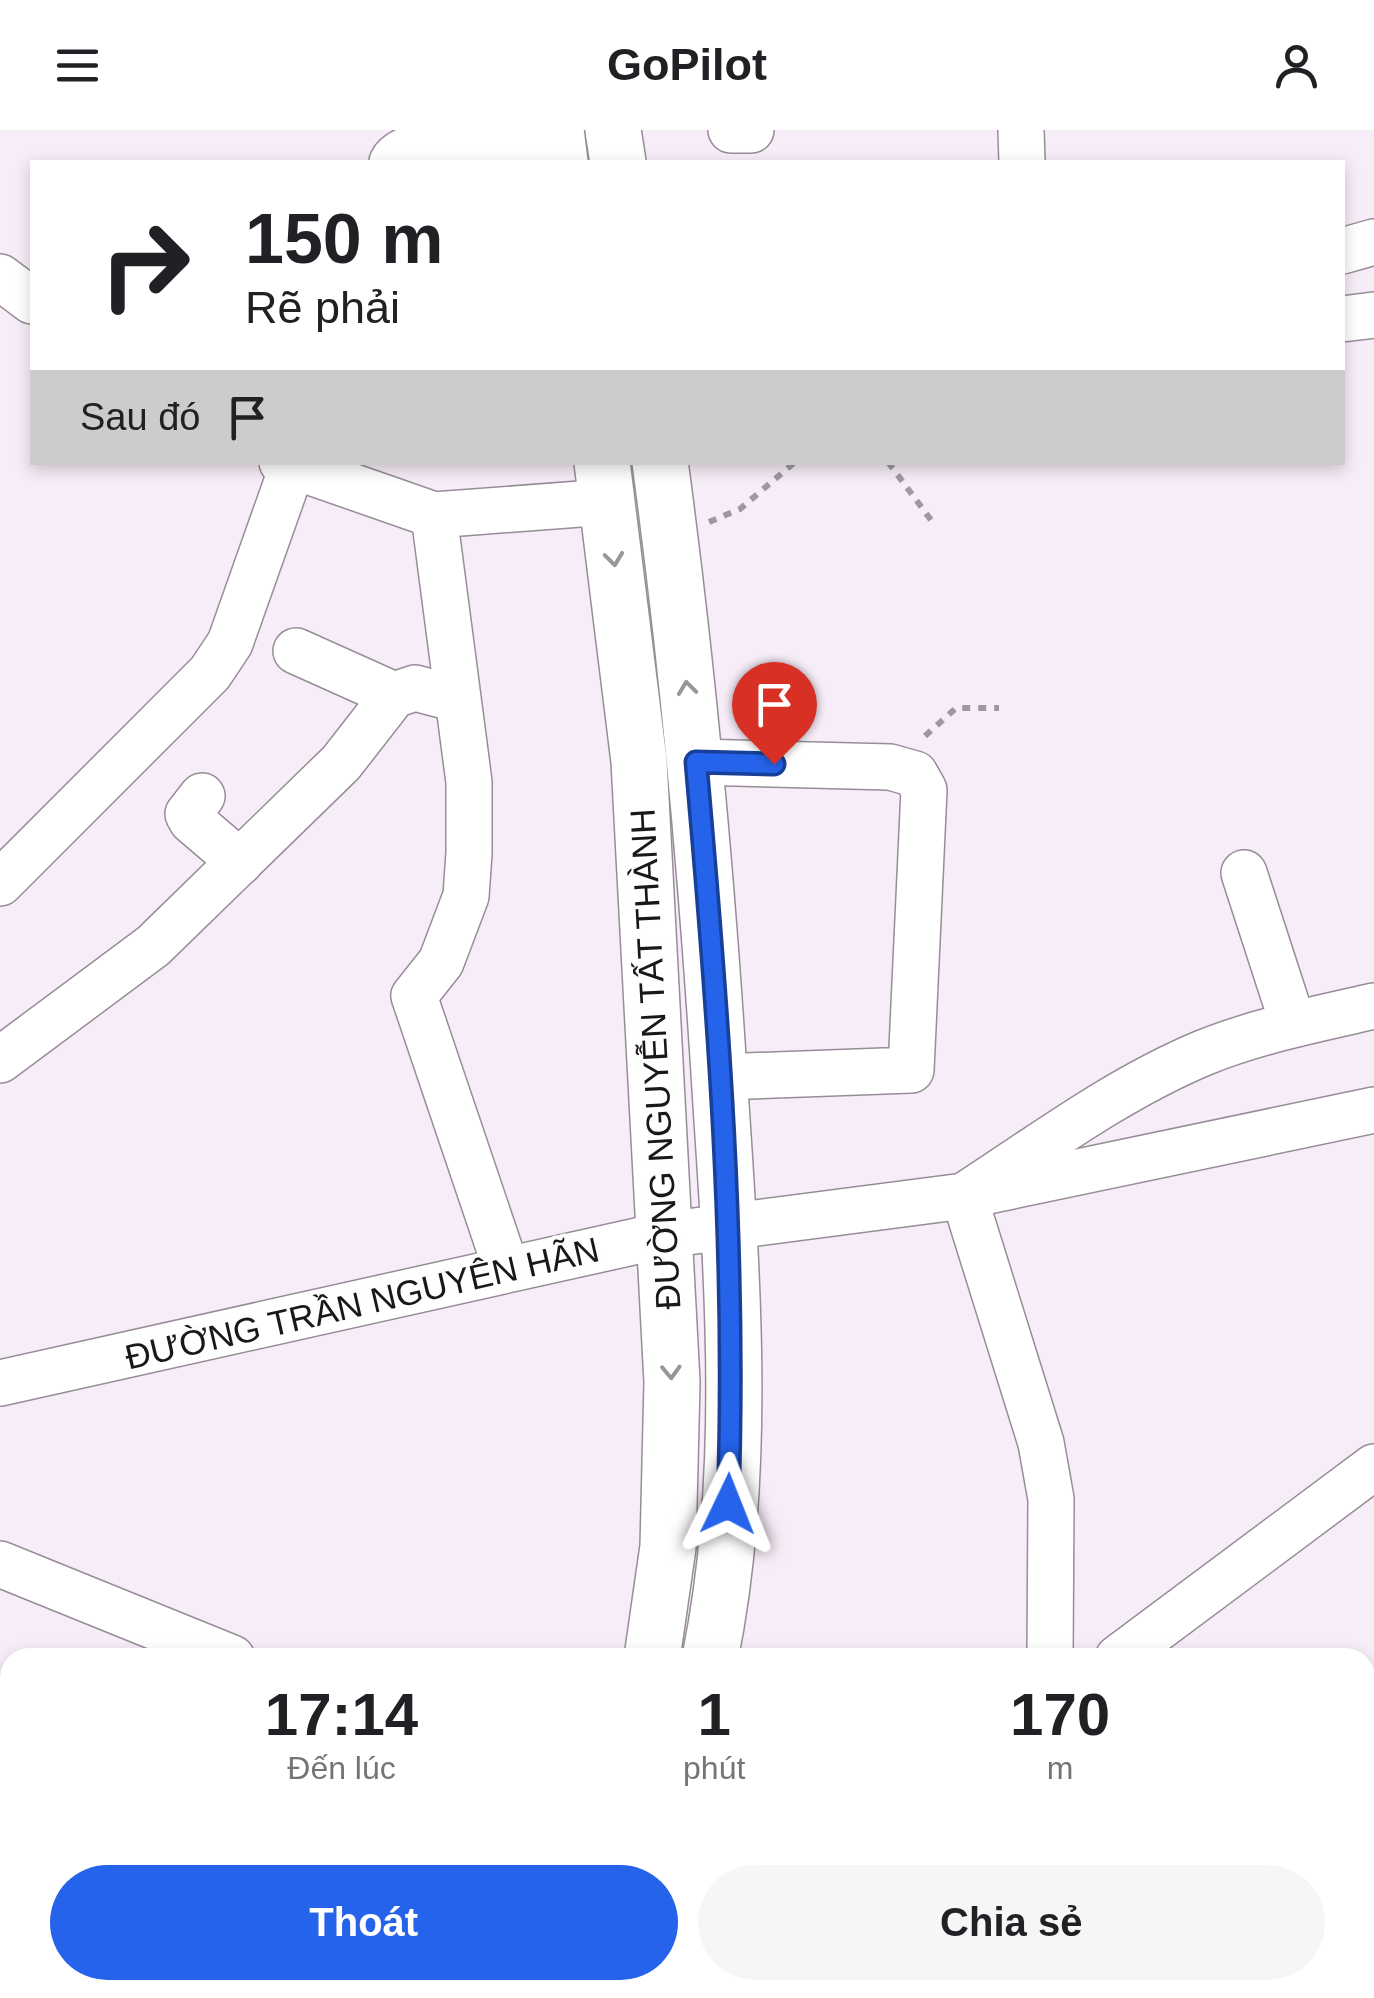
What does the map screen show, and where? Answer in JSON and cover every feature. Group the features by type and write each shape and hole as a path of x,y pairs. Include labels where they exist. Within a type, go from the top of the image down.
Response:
{"main road":[{"path":"613,130 618,160"},
{"name":"ĐƯỜNG NGUYỄN TẤT THÀNH","path":"660,465 696,762 729,1224 732,1386 726,1544 711,1648"},
{"name":"ĐƯỜNG NGUYỄN TẤT THÀNH","path":"604,482 638,761 672,1382 668,1546 653,1648"}],"street":[{"path":"731,130 751,130"},
{"path":"1021,130 1022,160"},
{"path":"394,160 412,143 438,139 558,147"},
{"path":"1345,250 1374,242"},
{"path":"0,277 30,300"},
{"path":"1345,320 1374,315"},
{"path":"3,875 210,672 230,643 290,465"},
{"path":"293,465 434,515 604,482"},
{"path":"434,515 469,782 466,896 441,962 414,996 506,1268"},
{"path":"296,650 394,696"},
{"path":"0,1060 152,946 340,763 394,696 415,688 458,699"},
{"path":"696,762 890,768 915,774 924,790 911,1070 720,1077"},
{"path":"202,796 188,814 192,821 240,862"},
{"path":"1244,873 1293,1024"},
{"path":"1050,1648 1052,1499 1041,1442 964,1196 1135,1085 1204,1052 1293,1024 1374,1006"},
{"name":"ĐƯỜNG TRẦN NGUYÊN HÃN","path":"0,1383 664,1235 964,1196 1374,1110"},
{"path":"1131,1648 1374,1468"},
{"path":"0,1564 207,1648"}],"path":[{"path":"669,533 740,509 792,465"},
{"path":"890,465 930,520"},
{"path":"890,768 956,708 999,708"}],"route":[{"path":"728,1504 732,1386 729,1224 696,762 774,764"}]}
